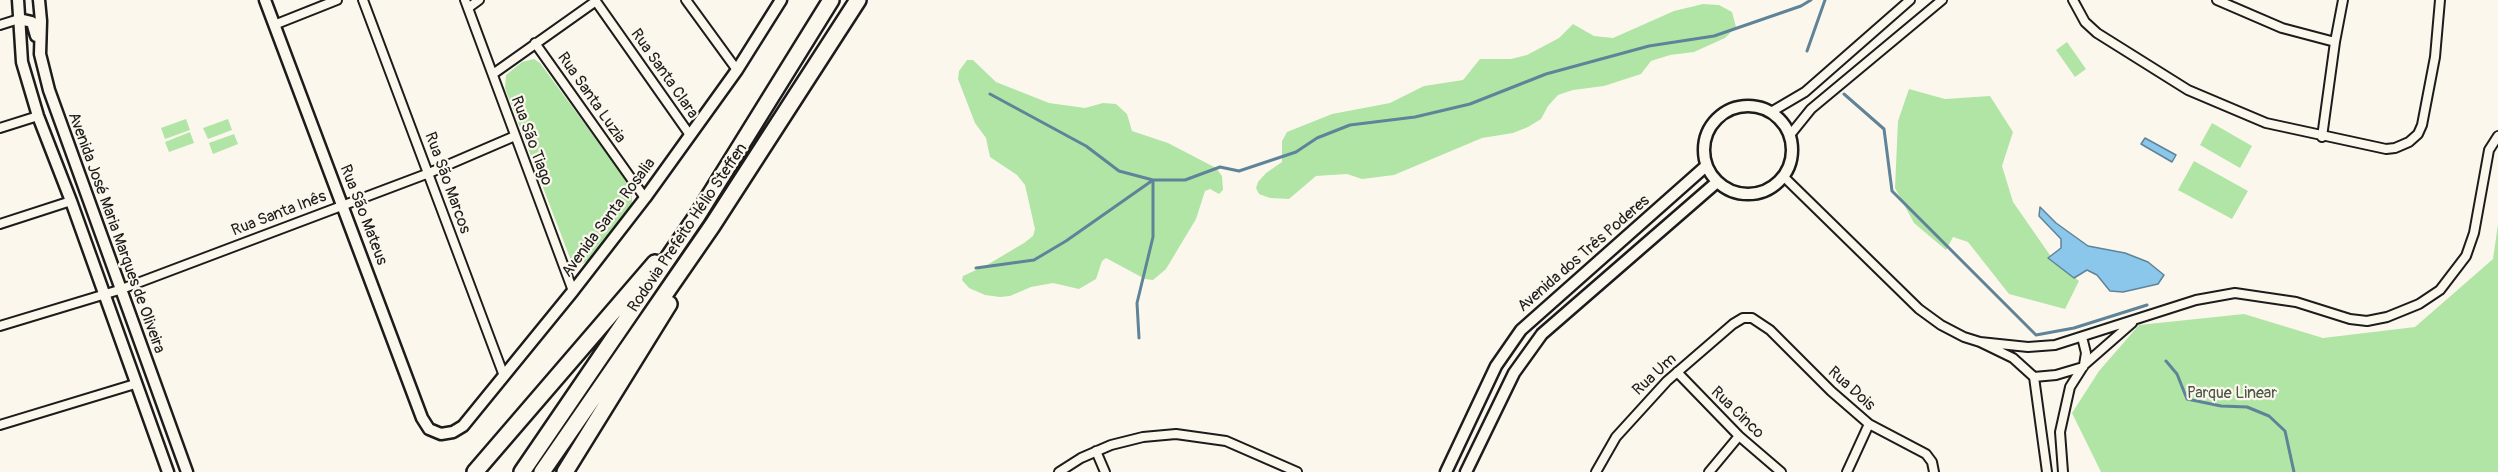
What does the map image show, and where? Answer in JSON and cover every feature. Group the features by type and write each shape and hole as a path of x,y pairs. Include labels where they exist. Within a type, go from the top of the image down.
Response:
{"highway":[{"name":"Rodovia Prefeito Hélio Steffen","path":"522,472 697,216 831,0"},
{"name":"Rodovia Prefeito Hélio Steffen","path":"542,472 712,226 858,0"},
{"path":"475,472 697,216"},
{"path":"565,472 660,321 712,226"}],"street":[{"name":"Avenida José Maria Marques de Oliveira","path":"18,0 22,62 38,116 105,294 166,472"},
{"name":"Avenida José Maria Marques de Oliveira","path":"39,0 40,54 54,106 187,472"},
{"name":"Rua São Mateus","path":"265,0 422,417 429,429 441,434"},
{"path":"274,25 337,0"},
{"name":"Rua São Marcos","path":"363,0 504,375"},
{"path":"466,4 479,0"},
{"path":"493,74 596,0"},
{"name":"Rua Santa Clara","path":"596,0 690,135"},
{"path":"686,0 737,70"},
{"name":"Avenida Santa Rosalia","path":"441,434 453,432 463,426 573,291 645,198 737,70 780,0"},
{"path":"1772,112 1805,92 1910,0"},
{"path":"1790,135 1811,109 1942,0"},
{"path":"2073,0 2085,22 2097,33 2188,90 2266,123 2322,137 2386,149 2409,142 2418,134 2425,115 2440,0"},
{"path":"2217,0 2282,28 2335,42"},
{"path":"2322,137 2343,0"},
{"name":"Rua São Tiago","path":"466,4 573,291"},
{"path":"0,25 19,19 30,20 34,24 40,54"},
{"name":"Rua Santa Luzia","path":"535,44 645,198"},
{"path":"29,81 45,114 50,112 54,106"},
{"path":"1745,105 1772,112 1790,135 1792,149 1790,163 1783,176 1773,186 1759,192 1744,194 1730,190 1717,182 1706,166 1703,152 1710,126 1732,109 1745,105"},
{"path":"0,128 38,116"},
{"name":"Rua Santa Inês","path":"0,326 119,290 429,173 515,136"},
{"path":"1980,342 2044,347 2196,300 2235,293 2296,302 2335,316 2367,321 2387,317 2419,304 2440,290 2466,256 2474,233 2489,150 2498,136"},
{"name":"Avenida dos Três Poderes","path":"1446,472 1496,366 1521,330 1706,166"},
{"path":"1783,176 1920,309 1941,325 2013,358 2034,377 2046,472"},
{"name":"Avenida dos Três Poderes","path":"1466,472 1501,396 1527,353 1542,334 1717,182"},
{"path":"0,224 71,201"},
{"name":"Rua Um","path":"1596,472 1606,452 1627,423 1677,372 1733,324 1743,318 1752,318"},
{"name":"Rua Dois","path":"1752,318 1770,330 1831,391 1869,424 1926,454 1932,462 1934,472"},
{"path":"2063,472 2060,432 2070,387 2083,366 2136,320"},
{"path":"2082,337 2086,353 2083,366"},
{"path":"2034,377 2056,375 2083,366"},
{"name":"Rua Cinco","path":"1677,372 1739,436 1781,472"},
{"path":"0,425 135,384"},
{"path":"1847,472 1869,424"},
{"path":"1059,472 1096,451 1143,437 1193,435 1243,447 1298,472"},
{"path":"1709,472 1739,436"},
{"path":"1096,451 1105,472"}],"green space":[{"path":"1703,4 1719,5 1732,12 1736,27 1725,38 1694,52 1670,55 1651,61 1641,74 1604,86 1573,90 1558,95 1548,106 1541,119 1528,127 1513,133 1482,138 1394,175 1362,179 1347,174 1316,176 1289,199 1270,198 1259,194 1256,188 1266,173 1282,162 1282,141 1287,132 1332,114 1390,103 1424,86 1463,80 1480,59 1511,59 1527,55 1559,38 1573,24 1594,36 1613,38 1674,11"},
{"path":"2067,42 2086,69 2075,77 2056,50"},
{"path":"534,59 540,63 629,184 632,193 632,203 588,261 582,264 575,263 570,258 505,88 506,75 522,62"},
{"path":"967,60 973,60 996,82 1049,103 1085,108 1103,103 1116,104 1127,114 1132,131 1168,143 1216,168 1222,176 1223,190 1219,194 1210,189 1205,191 1196,219 1166,269 1153,280 1145,279 1106,258 1102,261 1096,279 1079,289 1053,283 1000,297 985,295 969,288 962,280 963,276 1024,243 1033,236 1035,229 1025,185 1017,175 990,157 986,138 975,123 958,79 959,71"},
{"path":"1909,89 1945,99 1990,96 2013,132 2002,166 2013,202 2052,258 2079,281 2065,309 2009,294 1968,242 1953,237 1946,250 1914,223 1895,188 1898,121"},
{"path":"186,119 190,130 165,139 161,128"},
{"path":"228,119 232,130 208,139 203,128"},
{"path":"2212,123 2252,146 2240,168 2200,145"},
{"path":"190,132 194,143 169,152 165,142"},
{"path":"234,134 238,144 213,154 209,143"},
{"path":"2194,161 2248,191 2232,219 2178,190"},
{"name":"Parque Linear","path":"2498,224 2498,472 2101,472 2072,413 2099,371 2139,325 2244,314 2323,338 2415,327 2493,259"}],"water":[{"path":"2145,138 2176,155 2172,162 2141,144"},
{"path":"2040,207 2056,223 2088,246 2125,253 2148,262 2164,275 2158,284 2123,292 2110,291 2097,275 2087,270 2074,278 2048,258 2061,248 2061,239 2039,216"}],"waterway":[{"path":"990,94 1086,146 1119,171 1153,180 1185,180 1220,167 1239,171 1296,152 1317,138 1350,125 1415,117 1470,104 1546,74 1649,46 1714,36 1801,6 1811,0"},
{"path":"1807,51 1825,0"},
{"path":"1844,94 1884,129 1892,191 2036,335 2074,328 2147,305"},
{"path":"976,268 1034,260 1066,241 1153,180"},
{"path":"1139,338 1137,303 1153,237 1153,180"},
{"path":"2166,361 2177,374 2187,399 2221,406 2247,407 2269,416 2285,431 2294,472"}]}
